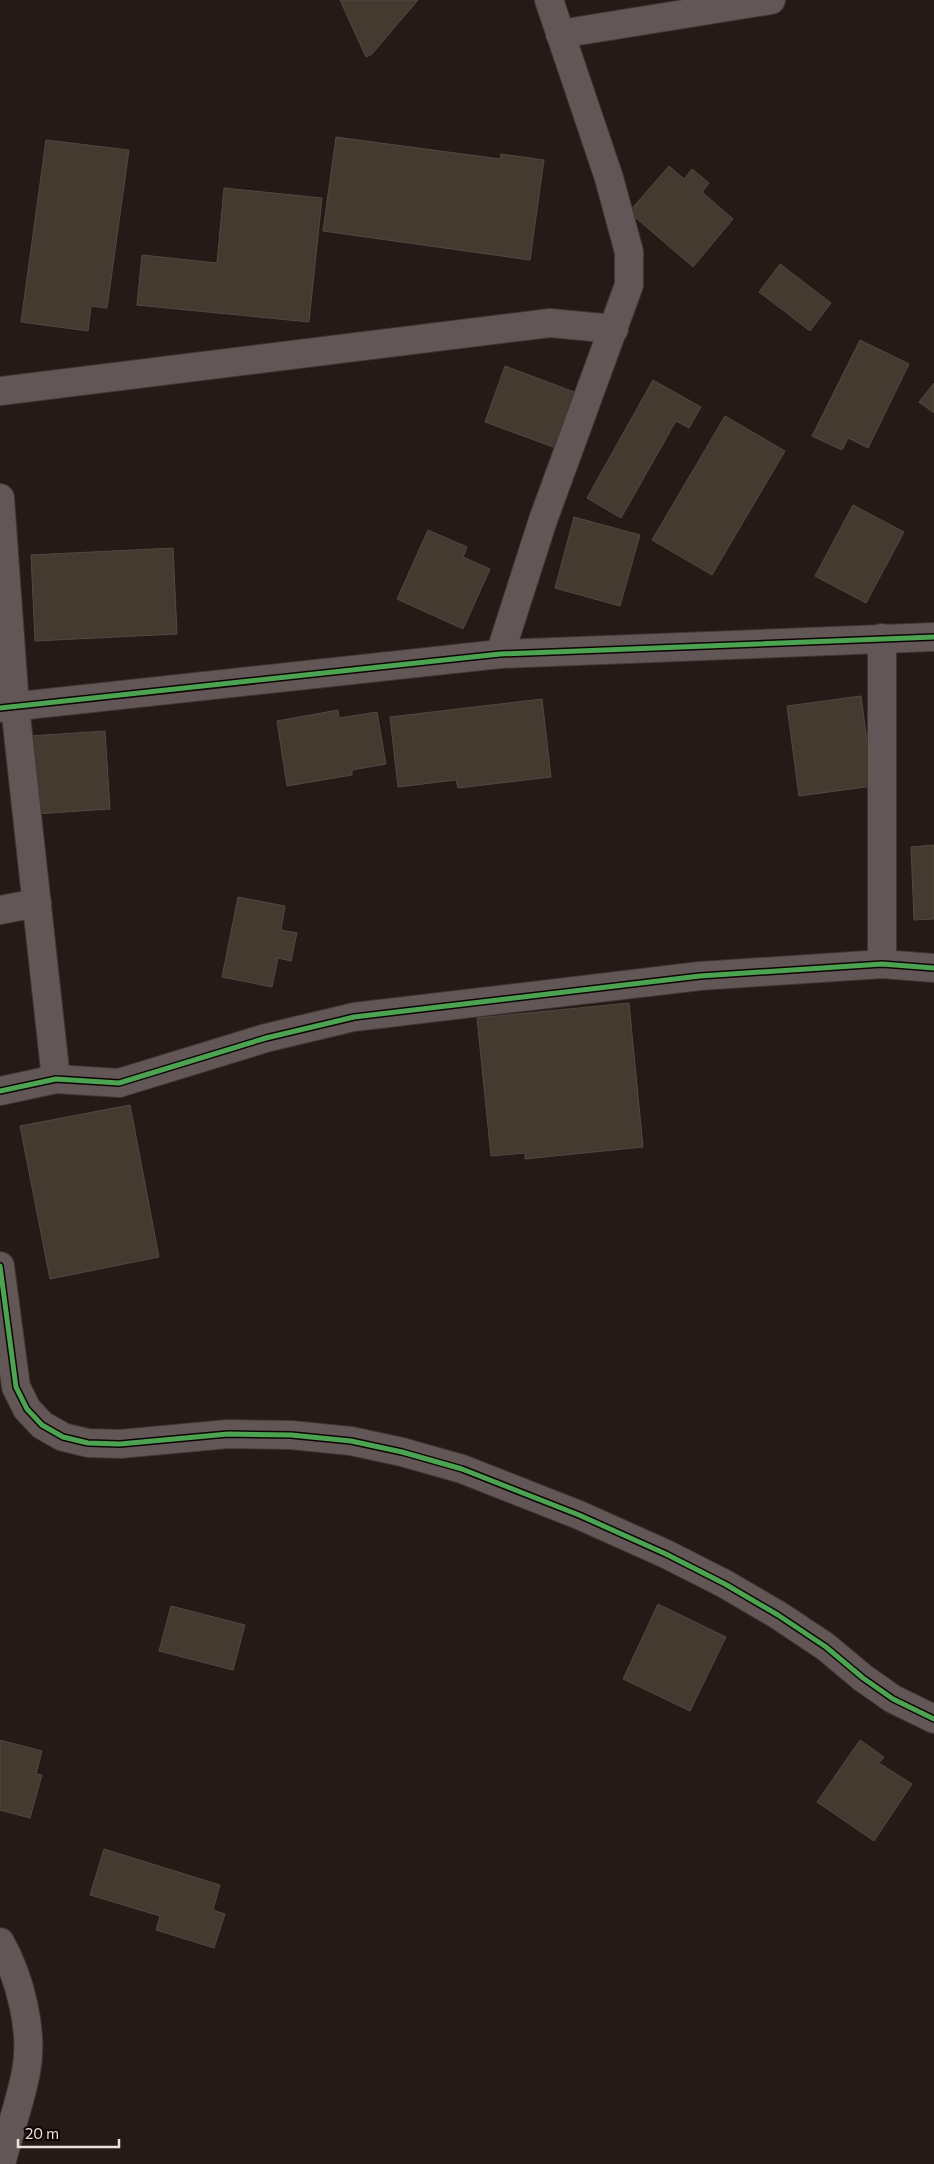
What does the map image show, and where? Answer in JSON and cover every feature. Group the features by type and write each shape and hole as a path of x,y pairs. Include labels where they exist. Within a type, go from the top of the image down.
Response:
{"street":[{"path":"500,654 543,520 629,285 629,252 609,178 549,0"},
{"path":"560,34 771,0"},
{"path":"0,392 550,323 614,329"},
{"path":"0,498 7,707 37,903 56,1079"},
{"path":"7,707 500,654 934,637"},
{"path":"882,638 882,964"},
{"path":"0,910 37,903"},
{"path":"0,1091 56,1079 119,1083 266,1038 354,1017 700,976 882,964 934,968"},
{"path":"0,1266 16,1387 27,1408 42,1425 63,1437 88,1443 120,1444 228,1434 291,1435 360,1443 402,1452 462,1470 579,1515 666,1554 725,1584 778,1615 826,1647 863,1678 893,1699 934,1719"},
{"path":"0,1942 21,1993 28,2032 27,2070 1,2164"}],"building":[{"path":"340,0 418,0 372,54 366,57"},
{"path":"336,137 500,159 501,154 544,160 530,260 323,231"},
{"path":"46,140 129,150 107,308 91,306 88,331 21,322"},
{"path":"669,166 684,179 692,169 709,183 702,192 733,219 693,267 629,212"},
{"path":"224,188 322,198 309,322 137,305 142,255 217,263"},
{"path":"780,264 831,303 810,331 759,292"},
{"path":"860,340 909,364 868,448 848,438 842,450 812,436"},
{"path":"505,366 577,393 556,448 485,422"},
{"path":"653,380 701,407 689,428 676,421 621,518 587,498"},
{"path":"934,383 934,413 919,402"},
{"path":"725,416 785,451 712,575 652,540"},
{"path":"853,505 904,532 866,603 815,576"},
{"path":"574,517 640,535 620,606 555,588"},
{"path":"428,530 467,547 463,557 490,569 463,629 397,599"},
{"path":"173,548 177,634 35,641 31,555"},
{"path":"861,696 873,786 799,796 787,706"},
{"path":"542,699 551,777 458,788 456,780 398,787 390,717"},
{"path":"338,710 339,718 377,712 386,764 352,770 352,775 287,786 277,721"},
{"path":"105,731 110,809 35,814 30,736"},
{"path":"934,845 934,919 914,920 911,847"},
{"path":"238,897 285,906 281,930 297,933 291,961 278,958 272,987 222,977"},
{"path":"629,1003 643,1147 525,1159 525,1153 491,1156 477,1018"},
{"path":"130,1105 159,1257 50,1279 20,1126"},
{"path":"658,1604 726,1637 690,1711 623,1679"},
{"path":"171,1606 245,1625 233,1670 159,1651"},
{"path":"0,1740 42,1751 36,1774 42,1775 30,1818 0,1810"},
{"path":"860,1740 884,1757 879,1763 912,1784 874,1841 817,1802"},
{"path":"104,1849 220,1885 213,1910 225,1914 214,1948 156,1930 160,1916 90,1895"}],"cycle path":[{"path":"0,708 500,654 934,637"},
{"path":"0,1091 56,1079 119,1083 266,1038 354,1017 700,976 882,964 934,968"},
{"path":"0,1266 16,1387 27,1409 42,1425 63,1437 88,1443 120,1444 228,1434 291,1435 351,1441 402,1452 462,1469 579,1515 666,1554 725,1584 778,1615 826,1647 863,1678 893,1699 934,1719"}]}
